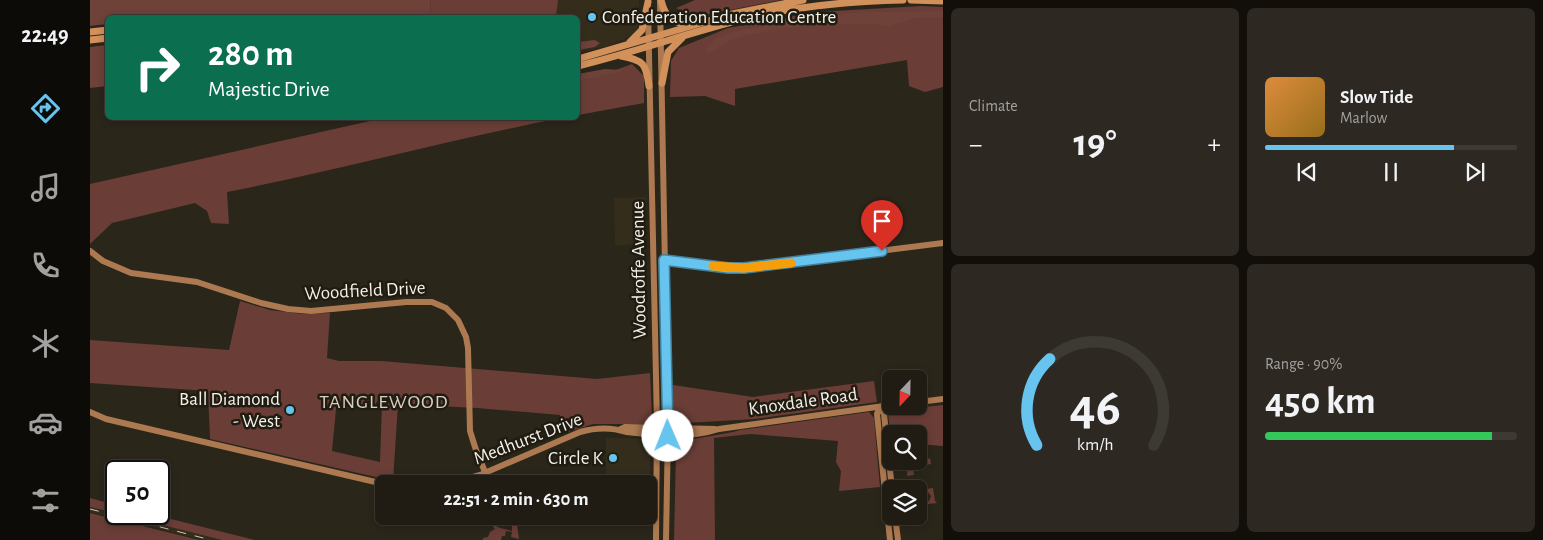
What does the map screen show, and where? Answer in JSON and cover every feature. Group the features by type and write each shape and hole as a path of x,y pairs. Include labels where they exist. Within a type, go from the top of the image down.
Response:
{"main road":[{"path":"660,0 663,10 670,20 678,24 692,26"},
{"path":"580,58 753,9 804,0"},
{"path":"580,65 742,20 792,9 842,3 903,0"},
{"path":"911,0 943,0"},
{"path":"627,44 642,30 648,1"},
{"path":"90,32 105,30"},
{"path":"662,83 668,52 684,36"},
{"path":"90,40 105,38"},
{"path":"619,55 636,59 643,64 646,69 649,86"}],"street":[{"name":"Woodroffe Avenue","path":"660,0 668,411 666,540"},
{"name":"Woodroffe Avenue","path":"648,1 657,431 656,540"},
{"path":"653,206 663,206"},
{"path":"654,258 728,268 744,268 943,242"},
{"name":"Woodfield Drive","path":"90,252 103,261 131,273 197,282 261,303 288,309 311,311 424,301 446,308 458,320 466,338 468,348 470,431 485,472"},
{"path":"928,401 943,399"},
{"path":"880,407 884,414 891,480"},
{"path":"880,407 877,414 890,540"},
{"name":"Knoxdale Road","path":"657,431 688,436 719,429 880,407"},
{"path":"668,411 676,423 691,429"},
{"path":"90,412 106,419 375,482"},
{"name":"Medhurst Drive","path":"477,475 580,432 600,429 619,430 625,427 657,431"},
{"name":"Knoxdale Road","path":"668,432 691,429 719,429"},
{"path":"668,459 674,444 688,436"},
{"path":"896,525 898,540"}],"shaded area":[{"path":"90,0 430,0 431,15 105,15 105,24 90,26"},
{"path":"430,0 558,0 556,15 431,15"},
{"path":"558,0 639,0 637,33 608,46 580,52 580,15 556,15"},
{"path":"695,0 781,0 695,17 676,8"},
{"path":"921,6 943,7 943,87 925,92 909,86 907,60 735,89 735,106 705,96 670,97 671,61 679,48 728,28 816,12"},
{"path":"943,11 943,17 915,18 889,26 876,24 811,25 773,30 729,41 708,53 706,48 718,37 793,19 862,12"},
{"path":"595,40 600,43 595,47 580,50 580,42"},
{"path":"105,45 105,86 90,88 90,47"},
{"path":"632,64 644,76 644,103 580,115 580,81"},
{"path":"605,69 622,70 621,72 580,81 580,74"},
{"path":"552,120 227,192 229,224 211,223 207,211 195,203 112,223 90,244 90,184 370,121"},
{"path":"646,197 646,243 615,246 614,198"},
{"path":"240,301 270,310 303,314 330,313 327,358 339,361 381,361 597,379 650,373 652,419 644,424 593,424 568,432 560,415 398,404 393,475 375,475 375,477 210,439 208,391 90,383 90,340 229,350","holes":["377,401 382,404 380,462 332,451 336,409 375,405"]},
{"path":"874,381 877,402 755,419 685,423 676,417 673,407 673,385 753,397"},
{"path":"943,405 943,446 927,445 927,425 889,425 888,415 928,415 928,406"},
{"path":"869,412 874,418 880,487 839,491 841,471 836,462 838,441 750,434 714,438 715,540 674,540 676,453 682,443 688,440 740,430"},
{"path":"606,438 650,439 650,475 606,475"},
{"path":"930,458 931,464 927,465 927,459"},
{"path":"907,470 913,470 914,475 907,476"},
{"path":"933,488 937,503 927,504 931,496 927,489"},
{"path":"90,498 105,502 105,510 90,507"},
{"path":"90,507 105,511 105,516 90,512"},
{"path":"90,513 105,517 105,525 138,525 199,540 90,540"},
{"path":"170,519 255,540 222,540 163,525 170,525"},
{"path":"143,525 161,525 222,540 204,540"},
{"path":"492,525 512,531 512,526 517,525 519,539 511,537 512,532 506,531 505,536 502,536 501,540 483,540 495,529"}],"railway":[{"path":"90,509 211,540"}],"slow traffic":[{"path":"713,266 744,268 791,263"}],"place":[{"name":"Confederation Education Centre","path":"592,17"},
{"name":"Ball Diamond - West","path":"290,410"},
{"name":"Circle K","path":"613,458"}],"district":[{"name":"TANGLEWOOD","path":"384,402"}],"route":[{"path":"668,436 664,260 728,268 744,268 882,251"}]}
